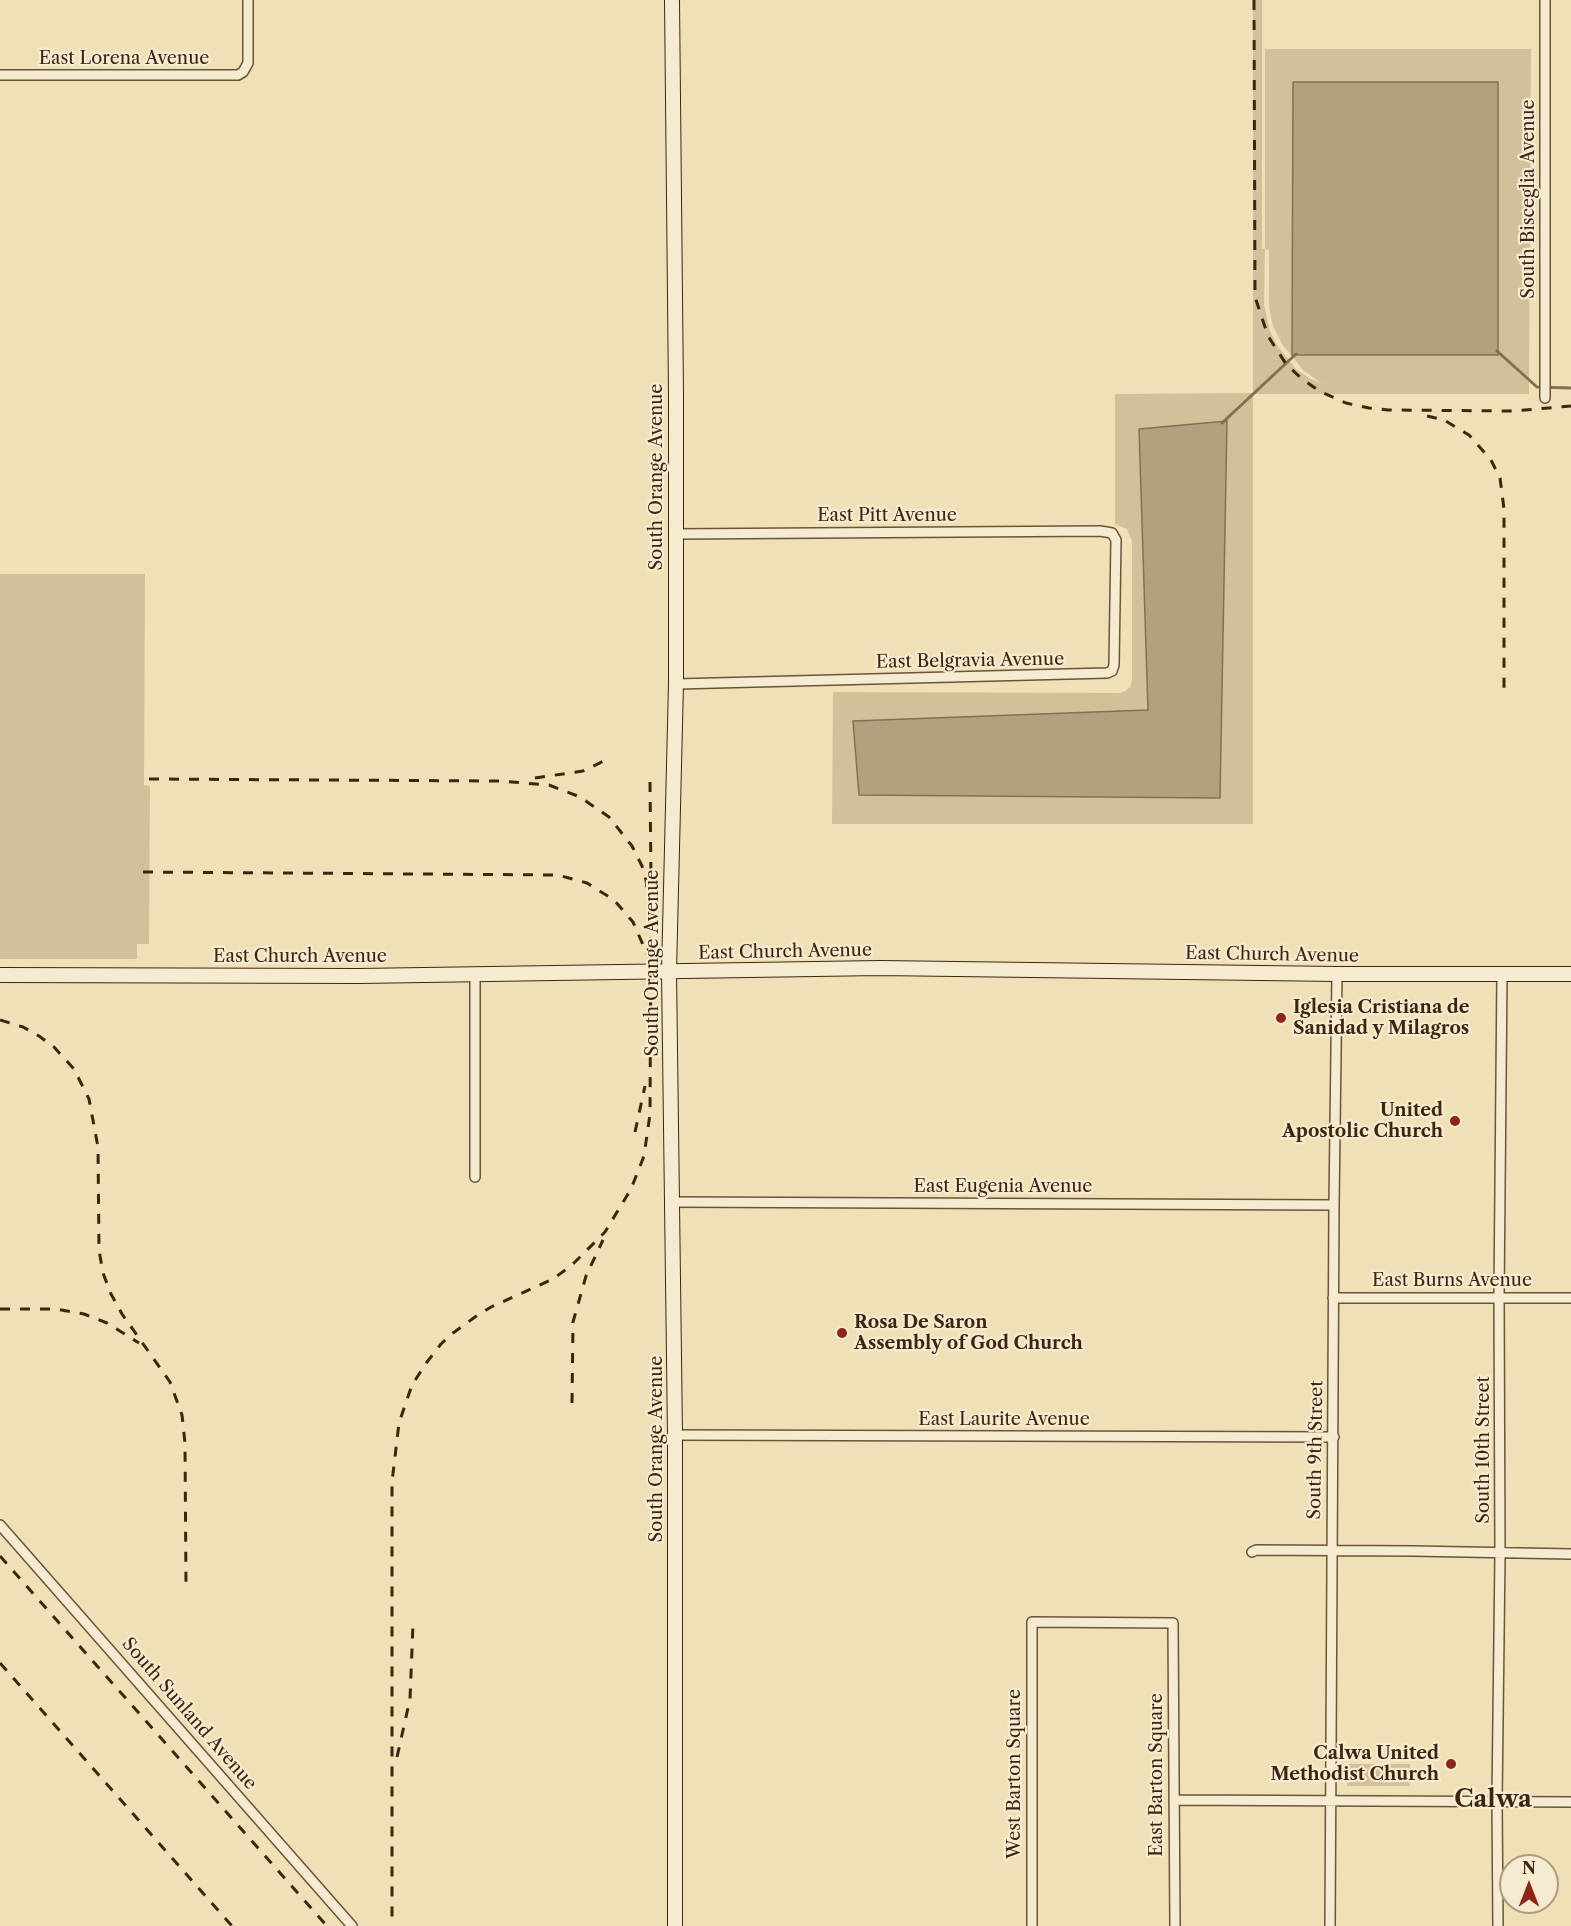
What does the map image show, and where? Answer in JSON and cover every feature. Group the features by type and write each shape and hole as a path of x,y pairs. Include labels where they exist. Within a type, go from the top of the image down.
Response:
{"street":[{"name":"East Lorena Avenue","path":"0,75 238,75 246,69 248,0"},
{"name":"South Orange Avenue","path":"672,0 676,684 669,971 675,1435 675,1926"},
{"name":"South Bisceglia Avenue","path":"1545,0 1545,398"},
{"name":"East Pitt Avenue","path":"675,534 1100,531"},
{"name":"East Belgravia Avenue","path":"676,684 1107,674 1112,671 1114,665 1116,540 1112,533 1100,531"},
{"name":"East Church Avenue","path":"0,975 359,976 884,968 1337,974 1571,974"},
{"path":"475,973 476,1177"},
{"name":"South 10th Street","path":"1498,1926 1502,973"},
{"name":"South 9th Street","path":"1330,1926 1337,974"},
{"name":"East Eugenia Avenue","path":"673,1202 1334,1205"},
{"name":"East Burns Avenue","path":"1333,1298 1499,1296 1571,1298"},
{"name":"East Laurite Avenue","path":"675,1435 1334,1437"},
{"name":"South Sunland Avenue","path":"0,1525 352,1926"},
{"path":"1252,1552 1413,1551 1571,1554"},
{"name":"West Barton Square","path":"1032,1926 1032,1622 1173,1623"},
{"name":"East Barton Square","path":"1173,1623 1175,1926"},
{"path":"1174,1800 1571,1802"}],"shaded area":[{"path":"1253,0 1262,0 1262,249 1265,249 1265,49 1531,49 1529,394 1253,394 1253,824 832,824 833,692 1119,693 1130,687 1132,680 1132,541 1127,529 1115,524 1115,394 1253,393","holes":["1265,249 1269,250 1269,307 1273,326 1282,344 1303,370 1321,383 1339,391 1309,378 1296,369 1277,345 1270,331 1264,305"]},
{"path":"1293,82 1498,82 1498,355 1292,355"},
{"path":"1227,421 1220,798 859,795 853,721 1148,710 1139,429"},
{"path":"0,574 145,574 144,785 150,786 149,944 137,944 137,959 0,959"},
{"path":"1347,1764 1410,1764 1410,1786 1347,1786"}],"waterway":[{"path":"1497,351 1537,387 1571,388"},
{"path":"1222,423 1296,354"}],"railway":[{"path":"1254,0 1255,297 1268,336 1286,364 1321,392 1346,403 1369,408 1514,411 1571,406"},
{"path":"1427,416 1444,420 1469,435 1491,460 1500,478 1504,509 1504,696"},
{"path":"535,778 583,771 608,759"},
{"path":"149,779 499,781 549,785 580,797 609,817 632,846 646,880 651,921 650,1114 644,1156 631,1189 605,1232 572,1265 553,1279 491,1307 441,1344 412,1385 399,1423 392,1482 392,1926"},
{"path":"650,782 651,880"},
{"path":"143,872 558,875 587,883 614,900 633,922 647,954"},
{"path":"0,1020 23,1027 54,1047 74,1069 89,1099 98,1147 99,1250 103,1273 122,1314 170,1382 182,1415 185,1443 186,1587"},
{"path":"635,1132 645,1086"},
{"path":"572,1403 573,1322 586,1276 603,1240"},
{"path":"0,1309 55,1309 84,1314 107,1323 139,1343"},
{"path":"0,1556 327,1926"},
{"path":"397,1757 410,1699 413,1624"},
{"path":"0,1663 232,1926"}],"place":[{"name":"Iglesia Cristiana de Sanidad y Milagros","path":"1281,1018"},
{"name":"United Apostolic Church","path":"1455,1121"},
{"name":"Rosa De Saron Assembly of God Church","path":"842,1333"},
{"name":"Calwa United Methodist Church","path":"1451,1764"}],"district":[{"name":"Calwa","path":"1493,1800"}]}
